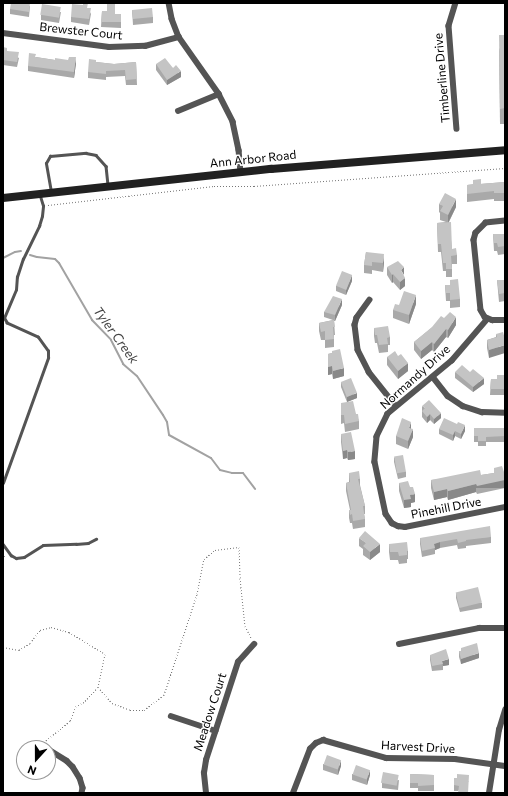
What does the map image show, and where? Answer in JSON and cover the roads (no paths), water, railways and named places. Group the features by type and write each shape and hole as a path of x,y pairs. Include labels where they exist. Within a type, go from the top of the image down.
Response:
{"main road":[{"name":"Ann Arbor Road","path":"3,198 241,172 505,150"}],"street":[{"path":"169,3 172,19 179,37 219,94 235,129 241,172"},
{"name":"Timberline Drive","path":"456,3 449,26 458,129"},
{"name":"Brewster Court","path":"3,33 109,47 145,46 179,37"},
{"path":"178,111 219,94"},
{"path":"505,221 486,223 480,227 475,236 480,307 483,314 488,319 496,321 505,320"},
{"path":"370,300 357,318 355,325 358,350 369,372 396,406"},
{"name":"Normandy Drive","path":"392,523 385,512 375,462 375,448 382,424 396,406 452,361 488,319"},
{"path":"433,377 448,396 463,406 482,412 505,413"},
{"name":"Pinehill Drive","path":"392,523 405,527 505,508"},
{"path":"399,644 479,628 505,628"},
{"name":"Meadow Court","path":"206,793 204,768 238,662 254,644"},
{"path":"489,793 499,730 505,710"},
{"path":"171,716 216,731"},
{"name":"Harvest Drive","path":"293,793 310,749 316,743 324,740 386,758 455,759 505,766"},
{"path":"56,754 66,761 80,778 83,788 82,793"}],"lane":[{"path":"51,193 46,163 50,156 86,152 96,155 106,166 108,187"},
{"path":"3,483 48,358 48,351 38,337 7,323 4,318 16,290 17,277 23,259 39,226 43,206 39,194"},
{"path":"3,544 11,555 16,558 24,557 43,545 88,543 96,539"}],"waterway":[{"name":"Tyler Creek","path":"3,258 15,252 21,251"},
{"name":"Tyler Creek","path":"30,255 55,259 59,263 92,320 111,340 123,364 137,376 163,415 167,422 169,435 211,458 220,470 232,473 243,473 255,489"}]}
